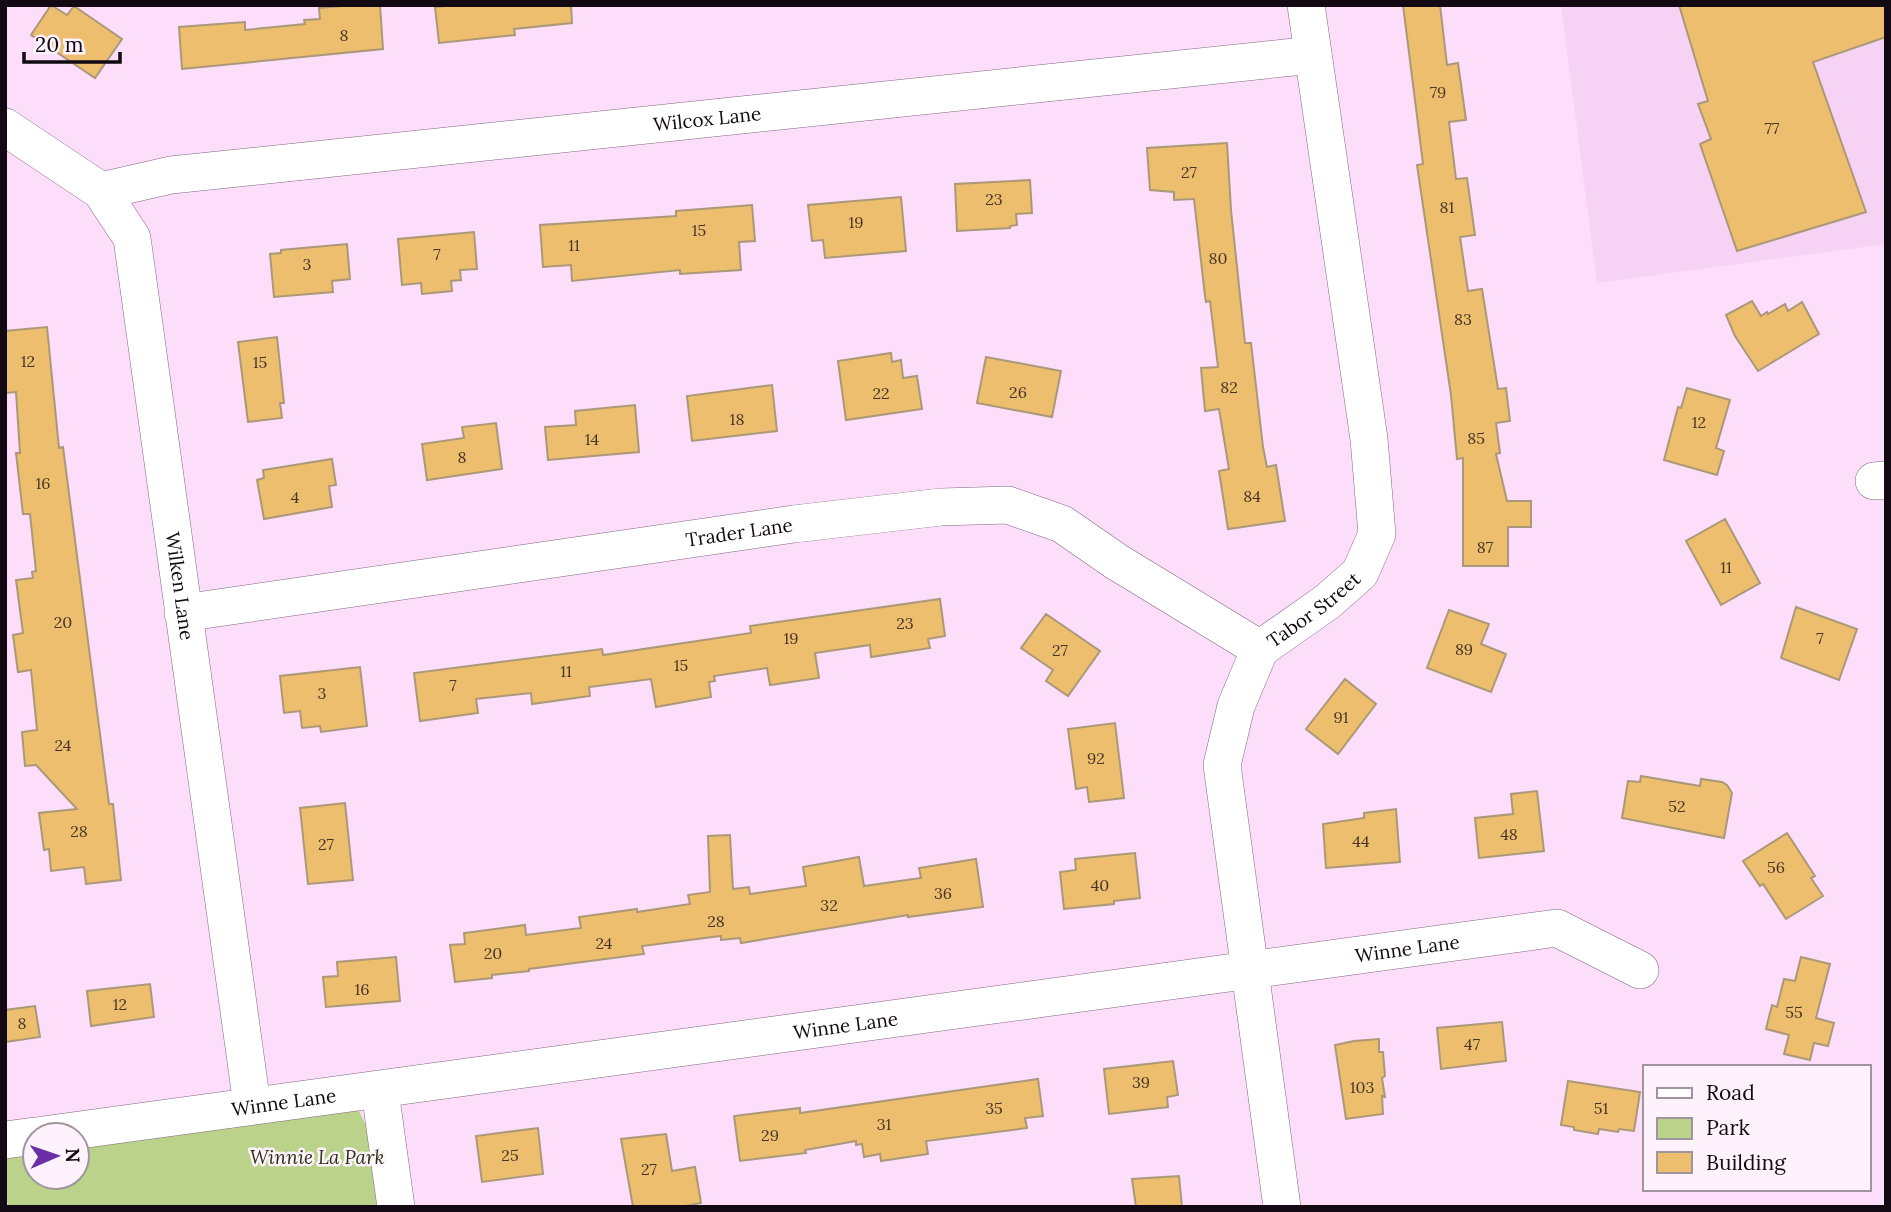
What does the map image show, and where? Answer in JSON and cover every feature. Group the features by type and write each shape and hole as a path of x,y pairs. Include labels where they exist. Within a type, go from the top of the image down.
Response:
{"street":[{"name":"Tabor Street","path":"1282,1207 1222,765 1236,706 1260,649 1327,602 1360,573 1377,534 1369,439 1306,5"},
{"name":"Wilcox Lane","path":"101,191 171,176 1313,55"},
{"name":"Wilken Lane","path":"5,127 101,191 132,239 252,1105"},
{"name":"Trader Lane","path":"183,612 794,524 941,507 1008,505 1062,524 1117,562 1260,649"},
{"name":"Winne Lane","path":"91,1128 1557,928 1640,970"},
{"path":"380,1090 396,1207"}],"shaded area":[{"path":"1561,5 1886,5 1886,244 1597,283"}],"green space":[{"name":"Winnie La Park","path":"341,1102 359,1111 367,1127 377,1207 8,1207 5,1149 21,1147 21,1191 91,1191 91,1137"}],"building":[{"path":"51,5 67,15 74,6 122,39 95,78 31,35"},
{"path":"380,5 383,49 182,69 179,27 245,22 245,30 305,24 304,20 320,19 319,8"},
{"path":"571,5 572,23 514,29 515,35 439,43 435,7"},
{"path":"1403,5 1440,5 1447,65 1458,63 1466,120 1449,122 1456,179 1467,178 1475,235 1460,237 1468,291 1482,289 1498,389 1506,388 1510,421 1496,423 1500,453 1496,454 1507,501 1531,501 1531,527 1508,527 1508,566 1463,566 1463,458 1457,459 1451,395 1417,165 1423,164"},
{"path":"1679,5 1886,5 1886,37 1813,62 1866,212 1737,251 1700,144 1711,139 1698,104 1708,101"},
{"path":"1227,143 1245,343 1251,343 1263,447 1267,467 1276,465 1285,521 1228,529 1219,471 1229,469 1219,409 1205,411 1201,368 1218,367 1210,301 1206,302 1205,296 1194,199 1174,200 1174,192 1150,190 1147,148"},
{"path":"1030,180 1032,213 1016,214 1017,225 1010,228 957,231 955,184"},
{"path":"901,197 906,251 825,258 823,240 812,241 808,205"},
{"path":"752,205 755,241 739,242 741,270 680,274 680,270 572,281 571,265 543,267 540,225 676,216 676,211"},
{"path":"474,232 477,269 460,270 461,280 451,281 452,291 422,294 421,283 402,285 398,239"},
{"path":"347,244 350,279 332,281 333,292 274,297 270,254 281,253 281,250"},
{"path":"1752,301 1761,316 1785,304 1788,311 1802,302 1819,334 1758,371 1735,336 1726,315"},
{"path":"47,327 59,448 63,447 109,804 113,804 121,880 86,884 84,867 51,871 49,849 44,850 39,813 77,809 36,765 25,766 22,732 37,730 31,670 18,672 13,635 23,633 16,580 33,578 32,572 36,571 30,514 23,514 16,453 20,453 16,392 5,393 5,331"},
{"path":"277,337 284,403 280,403 282,418 248,422 238,342"},
{"path":"891,353 892,362 901,360 903,378 917,376 922,409 846,420 838,361"},
{"path":"986,357 1061,371 1052,417 977,403"},
{"path":"772,385 777,431 692,441 687,396"},
{"path":"1687,388 1730,400 1716,448 1724,451 1717,475 1664,460 1678,407 1681,408"},
{"path":"635,405 639,452 548,460 545,427 576,425 575,411"},
{"path":"496,423 502,469 427,480 422,444 464,438 462,427"},
{"path":"332,459 336,485 329,486 332,507 264,519 257,480 264,478 263,470"},
{"path":"1725,519 1760,583 1721,605 1686,541"},
{"path":"940,599 945,636 928,639 930,648 871,657 870,645 815,653 819,678 770,685 767,668 714,676 715,681 709,682 711,697 656,707 651,679 589,687 590,696 532,704 531,693 476,699 478,713 420,721 414,673 602,649 603,655 751,633 750,626"},
{"path":"1796,607 1857,629 1839,680 1781,658"},
{"path":"1449,610 1489,624 1481,644 1506,654 1491,692 1427,668"},
{"path":"1046,614 1100,651 1068,696 1046,681 1053,670 1021,648"},
{"path":"360,667 367,726 321,732 320,726 302,728 300,711 284,713 280,676"},
{"path":"1345,679 1376,704 1338,754 1306,729"},
{"path":"1115,723 1124,798 1089,802 1087,787 1076,789 1068,729"},
{"path":"1641,776 1700,786 1701,779 1727,785 1732,793 1724,838 1622,818 1628,781 1640,782"},
{"path":"1537,791 1544,851 1479,858 1475,818 1513,814 1511,794"},
{"path":"345,803 353,880 308,884 300,808"},
{"path":"1396,809 1400,862 1326,868 1323,824 1364,818 1364,813"},
{"path":"1787,833 1815,876 1811,878 1823,896 1786,919 1763,884 1760,886 1743,861"},
{"path":"730,835 733,889 749,887 750,894 806,886 803,867 859,857 864,886 921,878 919,868 976,859 983,907 908,915 741,943 740,938 721,940 721,936 642,946 644,954 455,982 450,945 465,944 464,933 525,925 526,935 581,928 579,917 690,904 688,895 710,892 708,836"},
{"path":"1135,853 1140,898 1114,901 1114,904 1064,909 1060,872 1076,870 1075,859"},
{"path":"396,957 400,1001 326,1007 323,977 338,976 337,962"},
{"path":"1801,957 1830,964 1816,1018 1834,1023 1828,1046 1814,1043 1810,1060 1784,1054 1789,1035 1766,1029 1772,1005 1777,1007 1784,979 1795,981"},
{"path":"150,984 154,1017 91,1026 87,991"},
{"path":"35,1006 40,1037 5,1042 5,1010"},
{"path":"1502,1022 1506,1061 1441,1069 1437,1028"},
{"path":"1379,1039 1385,1076 1382,1078 1385,1097 1382,1096 1383,1114 1346,1119 1335,1045"},
{"path":"1173,1061 1178,1095 1167,1097 1168,1107 1109,1114 1104,1069"},
{"path":"1038,1079 1043,1116 1025,1118 1027,1128 926,1141 928,1154 881,1161 880,1154 864,1157 862,1144 856,1145 856,1141 805,1150 806,1153 740,1161 734,1116 800,1108 800,1113"},
{"path":"1568,1081 1640,1092 1634,1131 1599,1129 1598,1134 1561,1125"},
{"path":"538,1128 543,1174 482,1182 476,1136"},
{"path":"666,1134 672,1171 695,1167 701,1203 680,1207 633,1207 621,1139"},
{"path":"1179,1176 1182,1207 1136,1207 1132,1179"}]}
